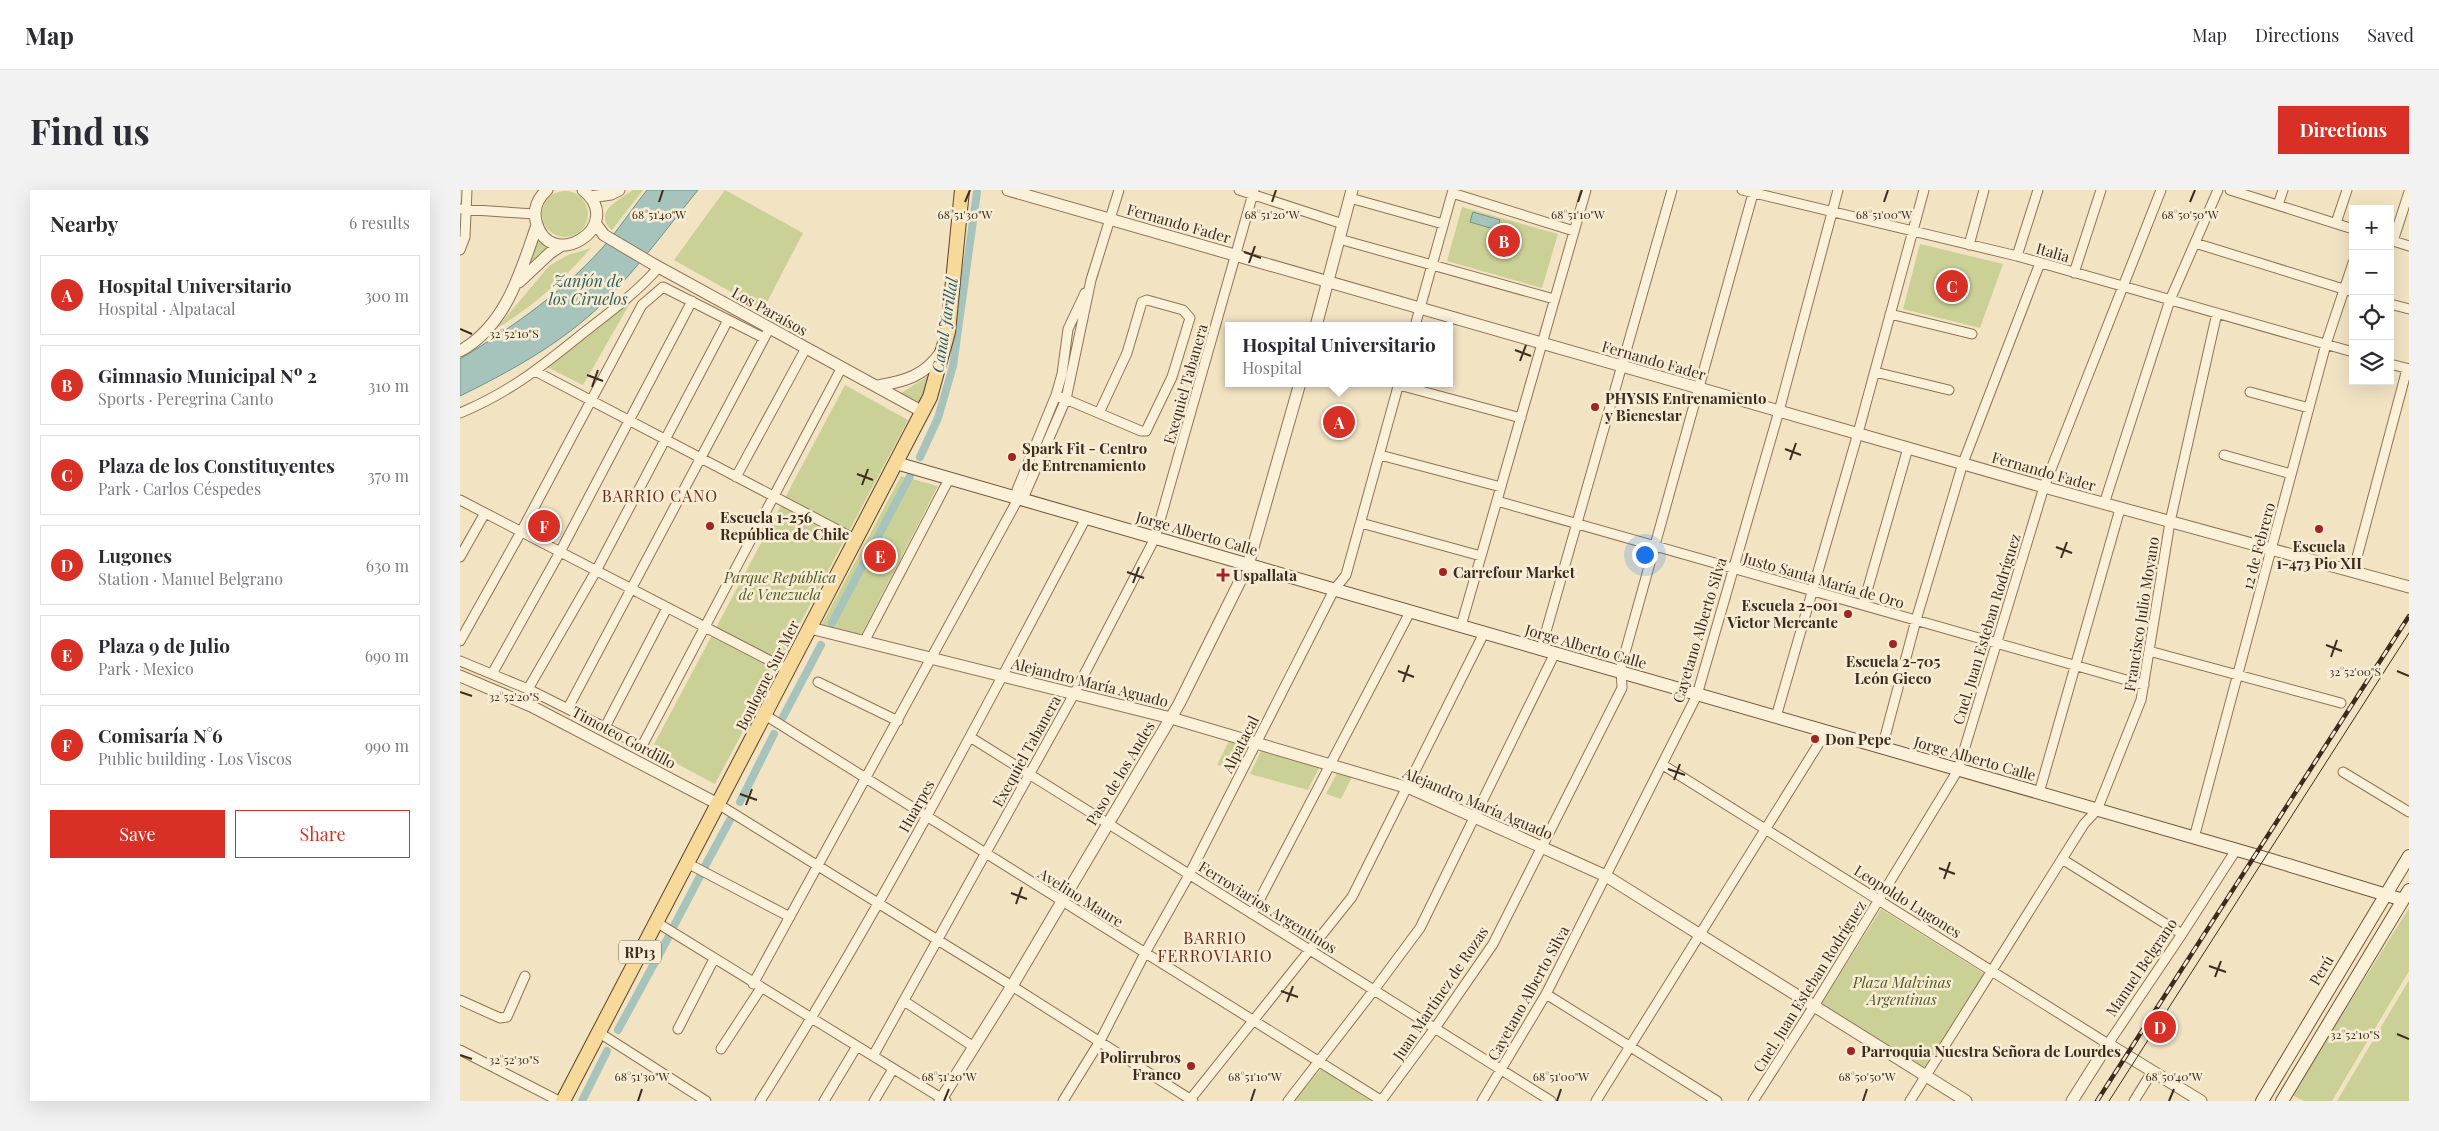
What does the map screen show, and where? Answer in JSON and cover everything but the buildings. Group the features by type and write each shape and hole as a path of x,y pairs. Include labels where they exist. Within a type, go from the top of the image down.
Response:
{"main road":[{"name":"Boulogne Sur Mer","path":"561,1101 923,412 935,381 945,346 962,190"},
{"name":"Jorge Alberto Calle","path":"896,463 2385,894 2406,895"},
{"name":"Perú","path":"2262,1101 2409,856"},
{"path":"2282,1101 2406,895"},
{"path":"2360,936 2376,944"}],"street":[{"path":"460,250 465,237 464,210 467,190"},
{"path":"535,190 536,214 546,238 562,245 571,245 587,236 606,236"},
{"path":"518,284 536,214 547,190"},
{"name":"Fernando Fader","path":"1008,190 2120,509 2409,587"},
{"path":"1048,429 1066,399 1091,280 1119,190"},
{"path":"1238,190 1254,192 1343,224"},
{"path":"1461,626 1586,190"},
{"path":"1541,649 1672,190"},
{"name":"Italia","path":"1742,190 1753,191 1832,212 2017,256 2349,351"},
{"name":"Cayetano Alberto Silva","path":"1482,1101 1546,994 1663,765 1697,694 1779,411 1838,190"},
{"path":"1776,717 1858,433 1924,190"},
{"path":"1969,244 1984,190"},
{"path":"2017,256 2038,190"},
{"path":"2074,273 2101,190"},
{"name":"Cnel. Juan Esteban Rodríguez","path":"1753,1101 1814,1006 1958,770 2044,487 2121,286 2161,190"},
{"path":"2104,504 2170,300 2218,190"},
{"path":"2230,190 2349,228"},
{"path":"2278,205 2283,190"},
{"path":"2336,223 2347,190"},
{"name":"Juan Martínez de Rozas","path":"1382,1101 1493,944 1622,688 1621,672 1753,191"},
{"path":"587,194 615,192"},
{"path":"587,236 595,219 615,192"},
{"name":"Exequiel Tabanera","path":"873,1056 1074,694 1155,538 1254,192"},
{"path":"1416,322 1453,192 1574,231"},
{"path":"2394,235 2409,192"},
{"name":"Los Paraísos","path":"587,194 595,219 606,236 767,333 806,348 923,412"},
{"path":"1317,322 1351,194 1443,224"},
{"path":"464,210 536,214"},
{"path":"1339,239 1554,299"},
{"path":"2394,242 2409,246"},
{"path":"2195,243 2348,290"},
{"path":"460,352 485,332 518,284 550,253 562,245"},
{"path":"1882,748 1916,620 1963,463 2040,263"},
{"path":"460,413 505,392 535,371 642,287 656,265"},
{"path":"721,1049 757,986 790,917 818,865 933,659 1018,499 1025,494 1048,429 1062,374 1068,329 1091,280"},
{"path":"460,641 521,532 642,305 663,287 728,320 767,333 568,708"},
{"name":"12 de Febrero","path":"2194,838 2326,344 2348,290"},
{"path":"1056,395 1099,413 1141,430 1146,431 1176,366 1190,318 1188,314 1183,310 1146,300 1142,302 1127,352 1099,413"},
{"path":"492,674 560,552 692,302"},
{"path":"2394,305 2409,309"},
{"path":"1890,314 1972,334"},
{"name":"Francisco Julio Moyano","path":"1910,1101 2084,824 2097,810 2141,700 2170,522 2217,314"},
{"path":"528,689 596,571 728,320"},
{"path":"878,386 901,382 917,376 934,362 945,346"},
{"path":"736,478 806,348"},
{"path":"2353,572 2408,369 2394,365"},
{"path":"460,661 528,689 642,746 706,628 772,496 842,367"},
{"path":"535,371 855,539"},
{"path":"1875,372 1949,390"},
{"name":"Paso de los Andes","path":"943,1100 1171,718 1248,565 1299,387"},
{"name":"Alpatacal","path":"1062,1101 1100,1041 1145,953 1189,875 1334,590 1346,575 1398,387"},
{"path":"1410,387 1521,418"},
{"path":"2250,392 2309,408"},
{"path":"1863,605 1908,448"},
{"path":"1380,454 1501,487"},
{"path":"2224,455 2291,474"},
{"path":"864,642 949,479"},
{"path":"460,500 788,670"},
{"name":"Justo Santa María de Oro","path":"1497,501 2144,685"},
{"path":"2039,793 2120,509"},
{"path":"460,558 485,513"},
{"name":"Huarpes","path":"760,1101 812,1019 878,902 970,737 1086,518"},
{"path":"1361,523 1481,556"},
{"path":"605,728 667,608"},
{"path":"1252,914 1410,612"},
{"name":"Alejandro María Aguado","path":"810,628 1171,718 1406,787 1475,815 1606,876 1966,1101"},
{"path":"718,804 878,902 1191,1100 1352,897 1484,633"},
{"path":"2149,651 2342,703"},
{"path":"1288,1101 1420,928 1555,653"},
{"name":"Timoteo Gordillo","path":"460,676 531,706 718,804"},
{"path":"818,682 898,721"},
{"name":"Avelino Maure","path":"765,715 1382,1101"},
{"path":"1596,1101 1826,732"},
{"name":"Ferroviarios Argentinos","path":"970,737 1551,1101"},
{"name":"Leopoldo Lugones","path":"1663,765 2137,1063 2201,1101"},
{"path":"2343,772 2409,812"},
{"name":"Manuel Belgrano","path":"2072,1101 2236,850"},
{"path":"2062,859 2182,934"},
{"path":"686,863 790,917"},
{"path":"656,922 943,1100"},
{"path":"678,1028 714,959"},
{"path":"460,1000 500,1018 507,1017 525,976"},
{"path":"1546,994 1718,1101"},
{"path":"904,1001 974,1047"},
{"path":"598,1032 706,1101"},
{"path":"824,1101 857,1046"},
{"path":"460,1050 561,1101"},
{"path":"874,1101 894,1068"},
{"path":"2134,1101 2152,1072"}],"green space":[{"path":"633,190 643,190 612,230 605,218 606,212 615,202"},
{"path":"725,190 803,233 763,310 674,260"},
{"path":"565,191 578,195 584,201 588,214 584,227 578,233 565,237 552,233 546,227 542,214 546,201 552,195"},
{"path":"1462,207 1558,234 1542,288 1447,261"},
{"path":"536,236 542,243 548,246 530,263"},
{"path":"1920,244 2003,264 1980,328 1903,309"},
{"path":"591,248 546,292 522,312 496,329 549,266 568,255"},
{"path":"633,298 583,385 547,367"},
{"path":"933,373 923,405 901,393"},
{"name":"Parque República de Venezuela","path":"845,385 908,420 715,784 651,750"},
{"path":"901,476 938,486 860,637 821,626"},
{"path":"1229,741 1244,745 1232,769 1217,765"},
{"path":"1261,751 1319,768 1308,790 1250,774"},
{"path":"1337,773 1352,777 1341,799 1326,794"},
{"path":"2409,908 2409,971 2332,1101 2304,1101 2292,1095"},
{"name":"Plaza Malvinas Argentinas","path":"1881,909 1985,974 1924,1071 1820,1006"},
{"path":"2409,980 2409,1101 2337,1101"},
{"path":"1321,1069 1371,1101 1294,1101"}],"water":[{"name":"Zanjón de los Ciruelos","path":"647,190 698,190 628,276 603,303 571,331 498,377 460,396 460,359 520,320 576,274 610,239"},
{"path":"1473,212 1500,220 1497,230 1470,222"}],"waterway":[{"name":"Canal Jarillal","path":"920,457 938,418 953,366 977,192"},
{"name":"Canal Jarillal","path":"832,623 910,476"},
{"name":"Canal Jarillal","path":"783,717 821,645"},
{"name":"Canal Jarillal","path":"740,802 774,734"},
{"name":"Canal Jarillal","path":"705,866 730,820"},
{"name":"Canal Jarillal","path":"674,926 700,876"},
{"name":"Canal Jarillal","path":"618,1030 668,938"},
{"name":"Canal Jarillal","path":"582,1101 607,1051"}],"tram line":[{"path":"2109,1101 2409,633"}],"railway":[{"path":"2097,1101 2409,616"}],"place":[{"name":"Gimnasio Municipal Nº 2","path":"1504,241"},
{"name":"Plaza de los Constituyentes","path":"1952,286"},
{"name":"PHYSIS Entrenamiento y Bienestar","path":"1595,407"},
{"name":"Hospital Universitario","path":"1339,422"},
{"name":"Spark Fit - Centro de Entrenamiento","path":"1012,457"},
{"name":"Comisaría N°6","path":"544,526"},
{"name":"Escuela 1-256 República de Chile","path":"710,526"},
{"name":"Escuela 1-473 Pio XII","path":"2319,529"},
{"name":"Plaza 9 de Julio","path":"880,556"},
{"name":"Carrefour Market","path":"1443,572"},
{"name":"Uspallata","path":"1223,575"},
{"name":"Escuela 2-001 Victor Mercante","path":"1848,614"},
{"name":"Escuela 2-705 León Gieco","path":"1893,644"},
{"name":"Don Pepe","path":"1815,739"},
{"name":"Lugones","path":"2160,1027"},
{"name":"Parroquia Nuestra Señora de Lourdes","path":"1851,1051"},
{"name":"Polirrubros Franco","path":"1191,1066"}],"district":[{"name":"BARRIO CANO","path":"660,495"},
{"name":"BARRIO FERROVIARIO","path":"1215,946"}]}
